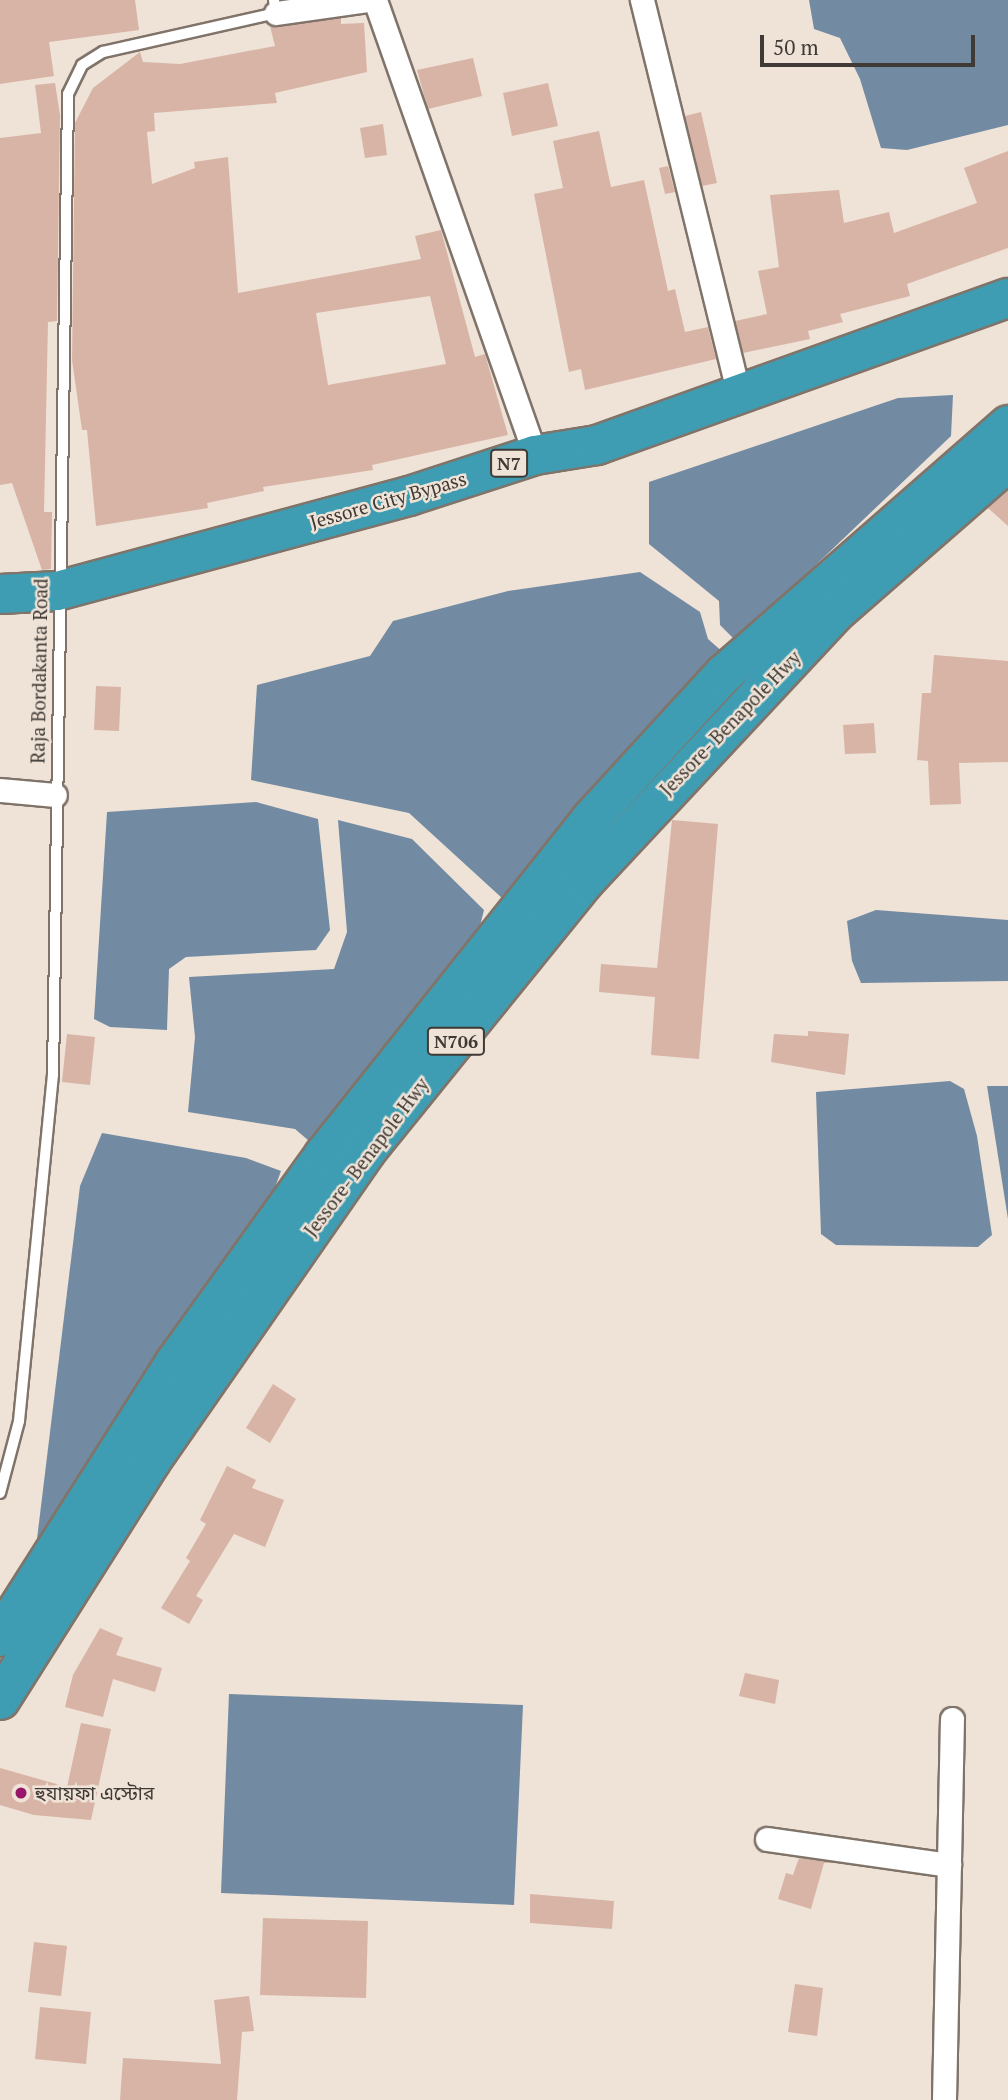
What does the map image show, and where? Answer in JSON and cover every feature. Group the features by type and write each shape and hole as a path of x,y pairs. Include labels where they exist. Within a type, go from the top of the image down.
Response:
{"highway":[{"name":"Jessore City Bypass","path":"0,594 57,591 409,496 535,455 597,445 1008,298"},
{"name":"Jessore- Benapole Hwy","path":"0,1637 176,1361 324,1155 590,820 724,674 1008,425"},
{"name":"Jessore- Benapole Hwy","path":"0,1700 151,1461 351,1172 584,882 837,611 1008,463"}],"street":[{"path":"275,7 369,0"},
{"path":"375,0 535,455"},
{"path":"642,0 738,394"},
{"path":"0,790 55,795"},
{"path":"944,2100 952,1719"},
{"path":"767,1839 949,1865"}],"lane":[{"name":"Raja Bordakanta Road","path":"0,1493 19,1421 53,1075 57,591 69,273 68,94 82,65 103,52 275,7"}],"water":[{"path":"809,0 1008,0 1008,125 907,150 881,148 860,79 840,38 814,29"},
{"path":"953,395 951,436 736,641 720,625 719,601 649,544 649,482 898,398"},
{"path":"640,572 700,612 708,639 725,654 502,898 409,813 251,780 257,685 370,656 393,621 508,591"},
{"path":"256,802 318,819 330,930 316,950 186,957 169,969 167,1030 110,1027 94,1019 107,812"},
{"path":"338,820 412,839 484,910 478,934 315,1146 295,1129 188,1112 195,1037 189,977 334,969 347,932"},
{"path":"876,910 1008,920 1008,981 861,983 852,961 847,921"},
{"path":"950,1081 964,1089 977,1136 992,1235 978,1247 836,1245 821,1234 816,1092"},
{"path":"987,1086 1008,1086 1008,1219"},
{"path":"102,1133 246,1158 281,1171 254,1245 37,1539 80,1186"},
{"path":"229,1694 523,1705 514,1905 221,1893"}],"building":[{"path":"0,0 135,0 139,30 49,42 54,76 0,84"},
{"path":"341,18 341,24 364,23 367,72 275,93 277,103 154,113 155,131 147,132 152,184 195,168 194,162 228,157 238,293 421,259 415,236 441,230 475,357 485,354 508,435 372,465 373,470 263,487 264,491 207,503 208,508 96,526 87,430 82,430 72,360 75,123 93,88 140,52 143,62 180,64 275,46 270,26","holes":["430,296 446,364 328,385 316,313"]},
{"path":"473,58 482,96 428,109 417,70"},
{"path":"55,83 60,115 57,321 48,322 44,512 52,512 51,569 42,570 12,483 0,485 0,138 41,133 35,85"},
{"path":"548,83 558,126 512,136 503,93"},
{"path":"701,112 717,183 702,186 685,116"},
{"path":"383,124 387,155 365,158 360,128"},
{"path":"599,131 611,187 644,180 668,291 675,289 685,332 708,327 716,359 585,390 581,369 569,372 534,194 563,188 553,141"},
{"path":"1008,151 1008,248 907,284 910,296 840,314 843,322 808,331 810,339 743,353 735,321 767,314 758,271 779,267 770,195 839,190 844,223 889,212 894,233 977,203 964,168"},
{"path":"668,166 675,192 665,194 659,168"},
{"path":"1008,491 1008,526 988,508"},
{"path":"934,655 1008,661 1008,762 959,763 961,804 930,805 928,761 917,760 922,693 931,693"},
{"path":"96,686 121,687 119,731 94,730"},
{"path":"874,723 876,753 845,754 843,725"},
{"path":"672,820 718,824 699,1059 651,1055 655,997 599,992 601,964 657,968"},
{"path":"808,1031 849,1034 845,1075 771,1062 774,1034 808,1036"},
{"path":"67,1034 95,1037 90,1085 62,1082"},
{"path":"273,1384 296,1399 270,1443 246,1428"},
{"path":"227,1466 256,1480 252,1488 284,1500 265,1547 234,1534 196,1596 203,1600 189,1624 161,1608 190,1561 186,1558 206,1524 200,1520"},
{"path":"100,1628 123,1638 116,1655 162,1668 155,1692 113,1679 103,1717 65,1707 73,1675"},
{"path":"745,1673 779,1680 775,1704 739,1696"},
{"path":"81,1723 111,1729 91,1820 34,1815 0,1805 0,1768 67,1787"},
{"path":"799,1858 839,1863 824,1863 811,1909 778,1899 786,1873 793,1875"},
{"path":"530,1894 614,1901 612,1929 530,1923"},
{"path":"263,1918 368,1921 366,1998 260,1995"},
{"path":"34,1942 67,1946 61,1996 28,1992"},
{"path":"795,1984 823,1988 817,2036 788,2032"},
{"path":"249,1996 254,2031 242,2032 237,2100 120,2100 123,2058 221,2064 214,2000"},
{"path":"40,2007 91,2012 86,2064 35,2059"}],"place":[{"name":"হুযায়ফা এস্টোর","path":"21,1793"}]}
